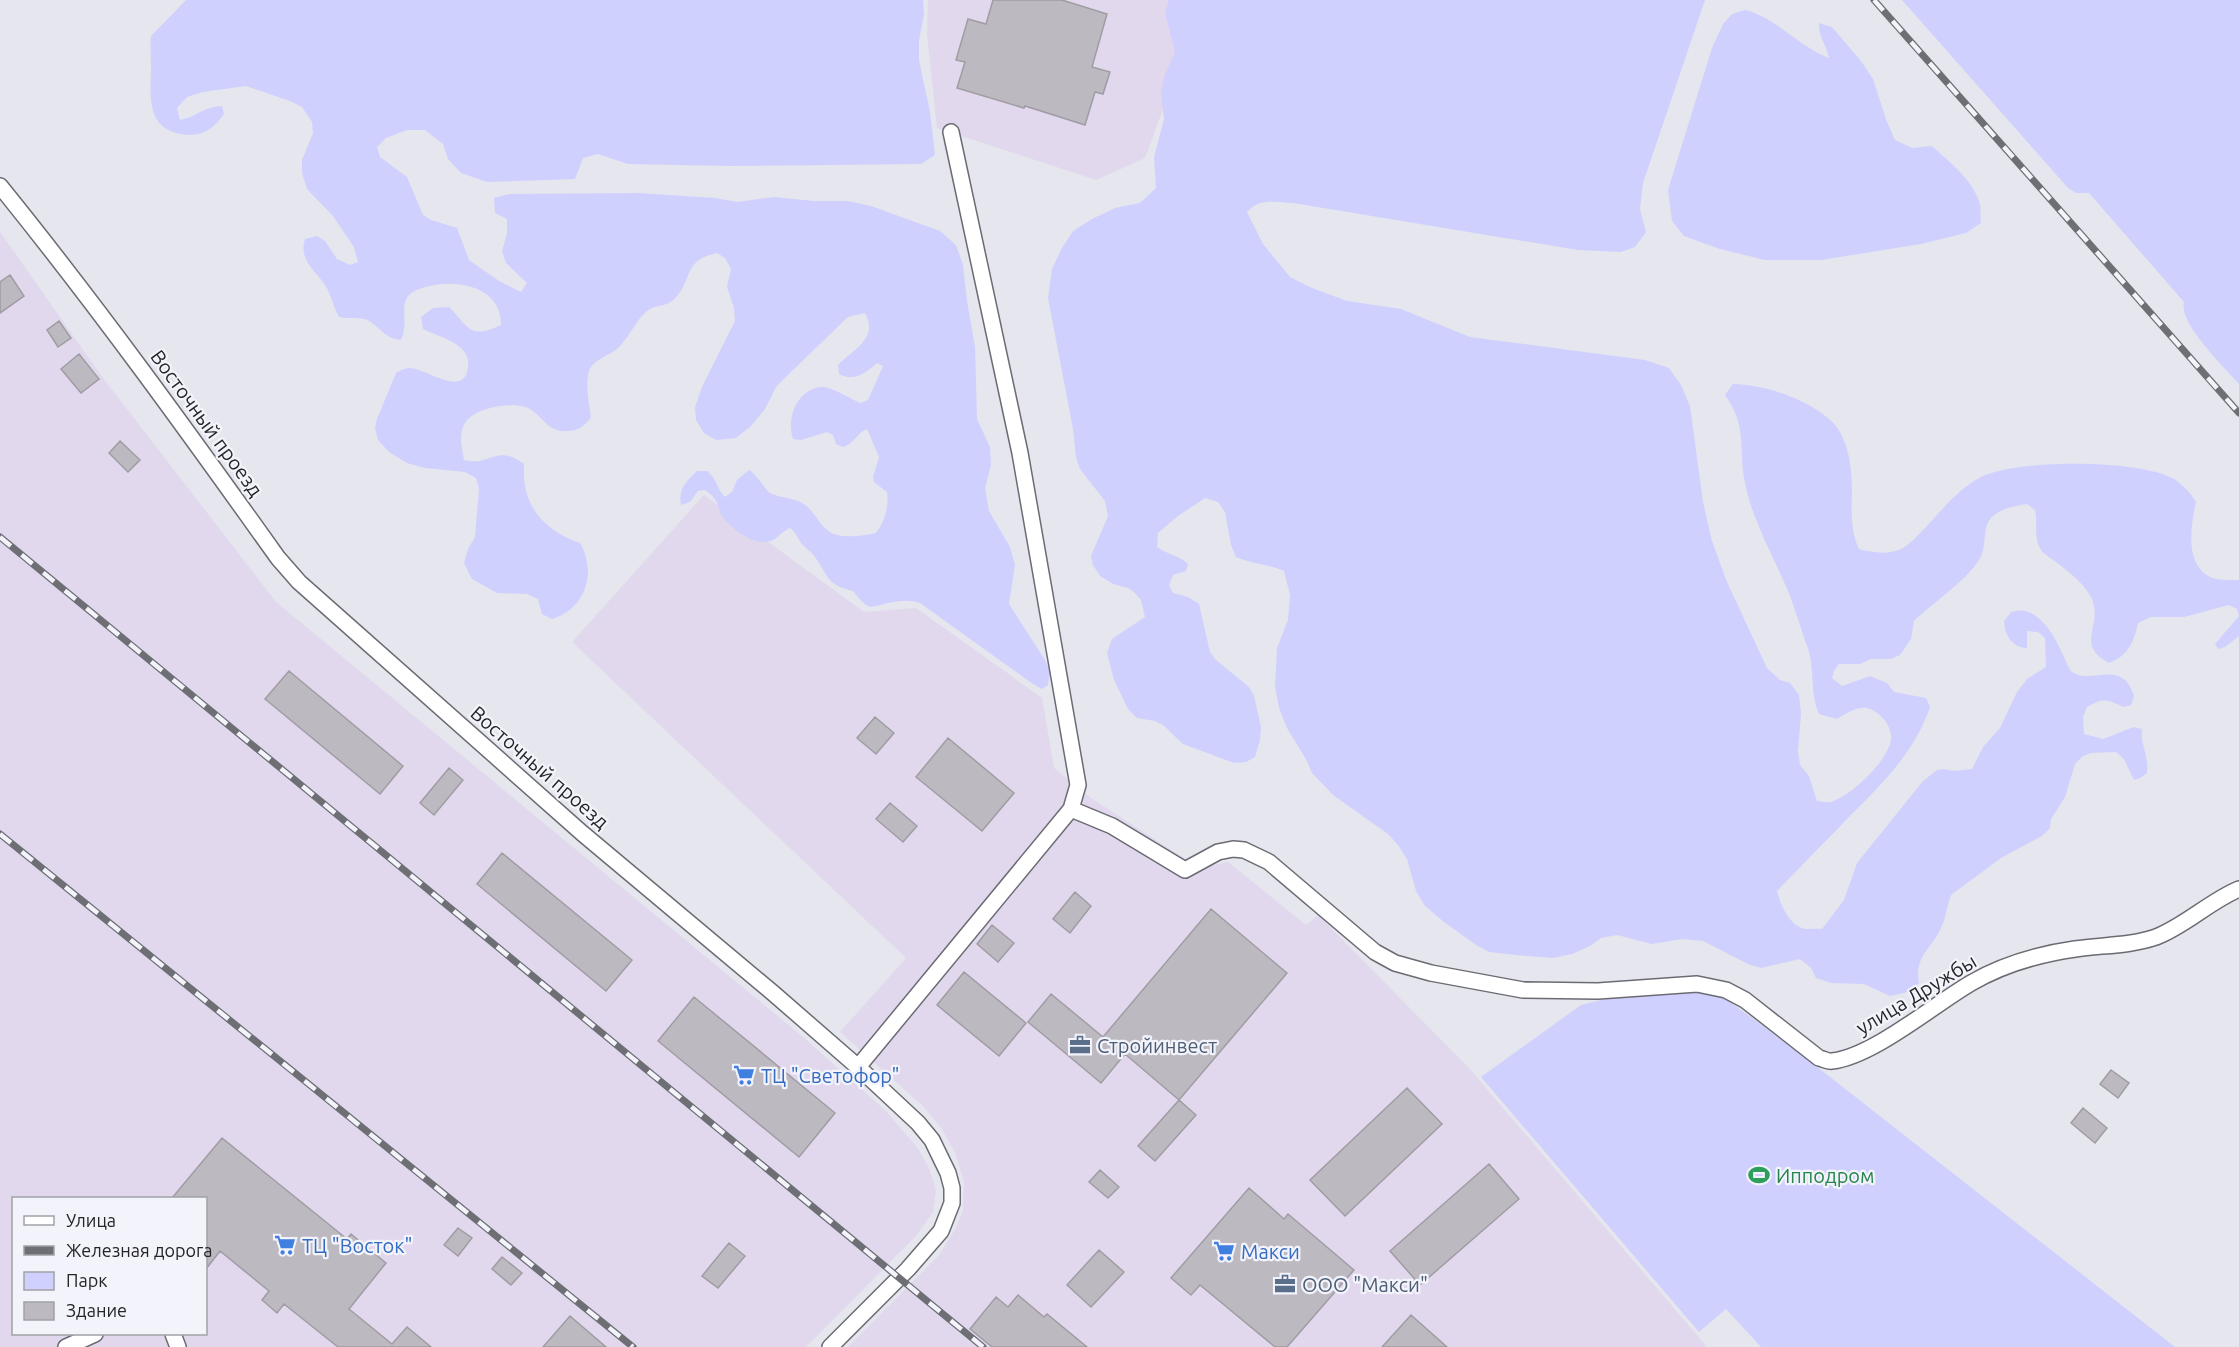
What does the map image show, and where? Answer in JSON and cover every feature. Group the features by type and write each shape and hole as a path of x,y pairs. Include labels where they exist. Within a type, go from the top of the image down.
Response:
{"street":[{"path":"858,1067 1071,809 1078,785 1020,453 951,132"},
{"name":"Восточный проезд","path":"0,186 61,261 278,558 299,582 582,833 858,1067 918,1123 932,1140 948,1173 952,1188 952,1203 941,1231 830,1347"},
{"name":"улица Дружбы","path":"1071,809 1112,826 1185,870 1218,852 1233,849 1244,850 1269,862 1375,952 1395,963 1431,973 1523,990 1598,991 1697,984 1726,990 1745,1000 1819,1058 1830,1062 1851,1057 1876,1044 1987,975 2074,949 2140,942 2159,936 2224,895 2239,889"},
{"path":"66,1347 93,1335"}],"shaded area":[{"path":"928,0 1203,0 1145,158 1096,180 937,128 927,34"},
{"path":"0,232 103,378 276,602 803,1037 886,1111 917,1147 929,1168 936,1190 933,1212 916,1236 806,1347 0,1347"},
{"path":"704,495 864,612 916,608 1042,698 1054,768 1091,798 1199,868 1228,862 1306,925 1318,915 1468,1067 1707,1347 848,1347 939,1255 956,1228 963,1210 964,1181 955,1153 942,1129 923,1106 840,1032 906,958 572,642"}],"green space":[{"path":"186,0 923,0 924,15 919,40 919,60 930,112 935,155 921,164 730,166 628,164 598,154 583,158 575,179 487,182 461,173 448,159 443,144 425,130 407,130 386,138 377,147 380,157 407,177 423,215 431,220 457,228 469,260 499,281 521,292 527,283 506,263 502,251 507,234 507,219 495,213 494,198 509,194 639,193 715,198 737,202 774,197 814,201 848,201 871,206 940,231 956,245 963,265 975,347 977,419 990,447 991,465 985,488 989,511 1010,547 1015,565 1009,604 1045,660 1050,671 1048,685 1042,689 1033,684 920,603 901,601 870,607 862,602 853,591 833,583 790,528 768,542 755,541 725,520 717,502 705,490 698,491 690,502 681,505 682,490 686,482 697,471 707,471 725,497 732,492 737,480 749,470 772,494 804,504 826,529 836,535 857,536 876,533 882,524 887,508 887,492 874,482 873,477 879,457 867,429 843,447 836,444 833,435 827,432 801,440 793,439 791,431 795,406 806,393 813,389 825,387 861,403 868,400 883,366 877,363 864,373 850,377 839,374 838,365 867,336 869,322 865,313 848,317 793,370 776,387 765,409 750,427 736,438 716,440 704,433 696,420 695,407 702,387 735,321 734,308 727,287 731,269 725,258 717,253 697,261 679,294 672,301 645,313 619,347 591,367 587,388 591,417 587,423 575,430 560,431 549,426 531,410 509,405 481,411 467,420 461,435 464,460 480,461 506,455 524,464 526,492 537,514 555,531 580,543 588,566 588,577 580,598 564,614 552,619 542,614 538,599 527,594 497,593 472,579 464,563 475,537 479,489 476,478 465,472 425,468 407,463 389,452 378,440 375,428 396,373 409,368 416,369 452,382 465,377 468,360 465,353 453,342 423,329 421,317 433,308 449,307 470,329 482,331 501,325 499,312 494,302 477,289 441,284 421,288 406,299 401,340 384,334 364,319 339,317 324,283 307,261 304,254 305,239 317,236 325,241 337,259 350,265 358,262 354,247 333,216 307,189 302,173 302,160 313,133 312,122 302,107 246,86 203,92 187,97 177,108 180,120 209,108 222,106 224,114 221,118 210,129 201,133 190,135 176,133 158,122 154,114 151,93 151,36"},
{"path":"1169,0 1705,0 1643,183 1640,209 1646,232 1635,247 1621,252 1578,250 1293,203 1262,203 1247,212 1263,244 1290,277 1347,301 1401,309 1470,337 1645,360 1669,368 1681,385 1690,406 1703,502 1712,541 1727,582 1767,668 1780,680 1790,683 1799,695 1800,765 1809,776 1817,801 1831,802 1849,792 1867,777 1888,749 1891,740 1890,730 1885,720 1877,712 1867,708 1855,709 1837,719 1819,714 1814,697 1809,652 1790,597 1748,496 1743,470 1740,428 1737,417 1725,395 1733,384 1757,387 1795,398 1828,418 1838,429 1849,457 1853,530 1859,549 1887,552 1903,548 1957,494 1973,482 1998,471 2021,467 2049,464 2107,465 2157,472 2174,479 2194,498 2196,502 2191,543 2196,563 2210,577 2220,580 2239,580 2239,616 2237,609 2229,605 2184,617 2151,617 2138,623 2129,648 2109,663 2093,649 2091,642 2094,618 2092,599 2076,578 2041,550 2037,540 2035,510 2027,504 2004,509 1992,517 1987,525 1983,551 1976,564 1969,573 1914,621 1911,639 1900,655 1891,659 1871,659 1860,664 1839,664 1832,678 1842,686 1870,676 1887,683 1894,692 1926,698 1930,707 1916,739 1896,767 1777,891 1785,912 1793,922 1804,929 1822,929 1844,900 1857,863 1923,781 1937,770 1972,769 1983,747 2000,728 2017,692 2027,679 2046,667 2045,638 2038,632 2027,631 2027,648 2010,640 2004,621 2011,612 2025,611 2041,620 2053,636 2070,670 2077,675 2113,675 2129,684 2134,696 2131,705 2124,707 2109,701 2102,701 2087,707 2083,717 2084,734 2103,739 2134,727 2142,729 2147,773 2134,780 2124,759 2116,752 2091,753 2083,756 2075,764 2065,797 2051,819 2050,828 2042,836 2001,858 1951,895 1941,928 1921,960 1919,983 1912,991 1890,996 1864,984 1831,983 1816,978 1811,968 1800,959 1761,968 1748,964 1703,941 1682,939 1652,944 1617,935 1601,938 1572,954 1553,958 1489,952 1444,922 1425,906 1416,891 1407,859 1398,845 1388,834 1333,795 1312,773 1287,728 1279,708 1275,686 1277,648 1288,620 1290,595 1284,571 1236,557 1231,545 1225,512 1218,502 1205,498 1178,516 1158,533 1157,547 1188,564 1186,571 1173,575 1169,585 1173,593 1188,597 1199,604 1210,652 1216,660 1249,687 1254,696 1261,727 1255,757 1246,762 1234,763 1183,744 1163,725 1155,721 1137,718 1128,709 1114,680 1107,653 1112,639 1145,617 1141,600 1134,592 1100,576 1093,565 1091,556 1108,516 1105,501 1080,469 1076,457 1073,429 1048,298 1052,269 1073,231 1115,208 1140,203 1156,188 1154,157 1164,119 1161,93 1165,74 1175,52 1165,13"},
{"path":"1902,0 2239,0 2239,384 2195,333 2184,311 2184,302 2089,193 2076,193 2068,188"},
{"path":"1745,10 1767,19 1807,47 1829,58 1819,23 1832,27 1873,79 1895,140 1912,148 1932,146 1953,165 1977,195 1981,223 1966,233 1921,244 1821,260 1765,260 1720,249 1684,236 1672,221 1668,190 1712,48 1723,24 1732,14"},
{"path":"2239,616 2239,636 2225,647 2218,649 2215,644"},
{"name":"Ипподром","path":"1700,992 1726,999 1793,1048 2175,1347 1761,1347 1726,1309 1699,1332 1481,1077 1581,1005 1629,993"}],"building":[{"path":"993,0 1062,0 1107,14 1092,67 1110,72 1103,94 1095,92 1085,125 957,88 965,62 956,60 968,19 986,24"},
{"path":"10,275 24,296 0,313 0,282"},
{"path":"59,321 71,338 58,347 47,330"},
{"path":"79,354 99,379 81,393 61,369"},
{"path":"120,441 140,460 128,472 109,453"},
{"path":"289,671 403,766 380,794 265,699"},
{"path":"875,717 894,733 876,754 857,738"},
{"path":"948,738 1014,793 982,831 916,777"},
{"path":"449,768 463,780 434,815 420,803"},
{"path":"890,803 917,826 903,842 876,819"},
{"path":"502,853 632,960 606,991 477,884"},
{"path":"1075,892 1091,906 1070,933 1053,919"},
{"path":"1211,909 1287,973 1179,1100 1125,1054 1101,1083 1028,1022 1051,994 1103,1037"},
{"path":"992,925 1014,943 998,962 977,944"},
{"path":"964,972 1026,1023 999,1056 937,1005"},
{"name":"ТЦ \"Светофор\"","path":"694,997 835,1113 799,1157 658,1041"},
{"path":"2111,1070 2129,1083 2118,1098 2100,1084"},
{"path":"1407,1088 1442,1124 1345,1216 1310,1180"},
{"path":"1179,1100 1196,1115 1155,1161 1138,1146"},
{"path":"2083,1108 2107,1128 2095,1143 2071,1123"},
{"name":"ТЦ \"Восток\"","path":"222,1138 347,1239 351,1234 386,1263 349,1309 392,1344 407,1327 431,1347 338,1347 284,1304 277,1313 262,1300 269,1291 220,1251 207,1268 207,1197 173,1197"},
{"path":"1489,1164 1519,1199 1420,1285 1390,1251"},
{"path":"1100,1170 1119,1187 1108,1198 1089,1182"},
{"name":"ООО \"Макси\"","path":"1249,1188 1284,1219 1288,1214 1354,1270 1287,1347 1275,1347 1200,1285 1191,1295 1171,1278"},
{"path":"458,1228 472,1238 458,1256 444,1245"},
{"path":"729,1243 745,1256 718,1288 702,1276"},
{"path":"1099,1250 1124,1272 1091,1307 1067,1285"},
{"path":"502,1257 522,1273 511,1285 492,1269"},
{"path":"1018,1295 1044,1317 1047,1314 1087,1347 992,1347 970,1329 996,1297 1008,1307"},
{"name":"ООО \"Макси\"","path":"1411,1315 1447,1347 1382,1347"},
{"path":"570,1316 606,1347 543,1347"}],"railway":[{"path":"1874,0 2239,413"},
{"path":"0,537 983,1347"},
{"path":"0,834 633,1347"}],"place":[{"name":"Стройинвест","path":"1080,1045"},
{"name":"ТЦ \"Светофор\"","path":"744,1075"},
{"name":"Ипподром","path":"1759,1175"},
{"name":"ТЦ \"Восток\"","path":"285,1245"},
{"name":"Макси","path":"1224,1251"},
{"name":"ООО \"Макси\"","path":"1285,1284"}]}
